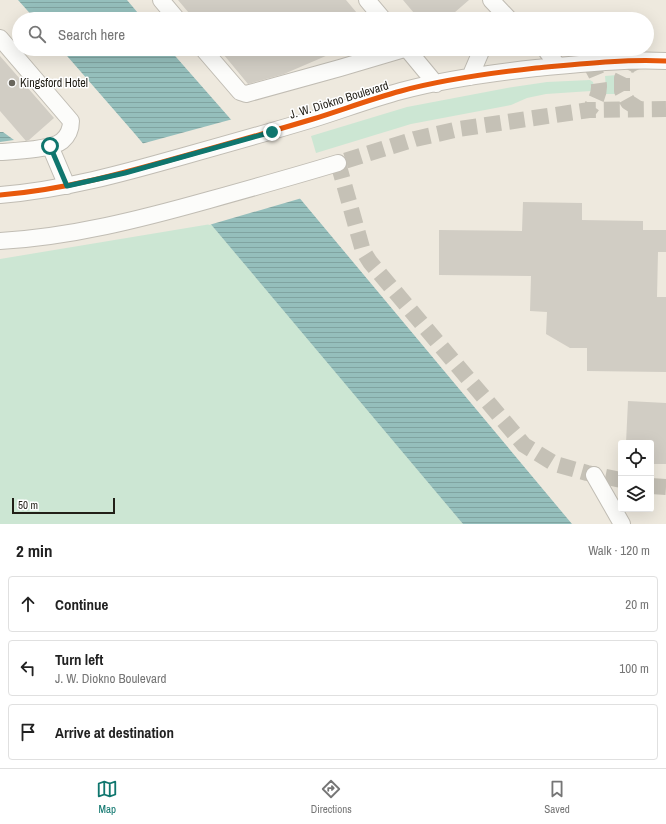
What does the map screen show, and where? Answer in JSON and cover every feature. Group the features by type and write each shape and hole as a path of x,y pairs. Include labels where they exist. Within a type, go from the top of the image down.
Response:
{"street":[{"path":"161,0 171,12"},
{"path":"367,0 377,12"},
{"path":"490,0 501,12"},
{"path":"0,38 12,52"},
{"path":"0,152 50,146 62,141 67,136 71,128 71,121 15,56"},
{"path":"209,56 240,92 246,94 380,56"},
{"path":"413,56 436,84"},
{"path":"470,77 479,56"},
{"path":"550,56 558,66"},
{"name":"J. W. Diokno Boulevard","path":"0,195 25,193 67,186 125,173 272,132 402,91 470,77 603,62 639,60 666,61"},
{"path":"50,146 67,186"},
{"path":"0,241 20,240 80,232 157,214 338,163"},
{"path":"594,475 622,524"}],"green space":[{"path":"617,75 615,82 615,94 604,94 606,88 605,76"},
{"path":"590,80 593,82 594,87 591,91 546,94 527,98 511,105 411,124 316,153 311,136 407,107 547,82"},
{"path":"211,224 463,524 0,524 0,259"}],"water":[{"path":"18,0 127,0 137,12 29,12"},
{"path":"67,56 175,56 292,189 572,524 463,524 135,134"},
{"path":"0,132 3,132 14,140 0,142"}],"pier":[{"path":"233,119 302,198 209,225 141,144"}],"building":[{"path":"178,0 346,0 356,12 188,12"},
{"path":"403,0 469,0 455,12 413,12"},
{"name":"Kingsford Hotel","path":"0,56 54,118 26,141 0,111"},
{"path":"225,56 326,56 284,74 248,84"},
{"path":"523,202 582,203 582,220 643,221 643,230 666,230 666,252 658,252 657,297 666,297 666,372 587,371 587,348 570,348 546,334 547,312 530,311 531,276 439,275 439,230 522,231"},
{"path":"628,401 666,403 666,464 654,464 654,440 626,440"}],"tunnel":[{"path":"639,60 628,66 622,78 622,91 628,102 639,109"},
{"path":"588,62 596,74 599,86 597,98 589,110"},
{"path":"618,479 555,464 524,445 370,262 363,251 338,163 415,139 459,129 589,110 666,109"},
{"path":"654,486 666,487"}],"cycle path":[{"path":"0,195 24,193 70,185 116,174 281,129 390,94 434,83 485,74 536,68 617,61 666,61"}],"place":[{"name":"Kingsford Hotel","path":"12,83"}],"route":[{"path":"50,146 67,186 125,173 272,132"}]}
